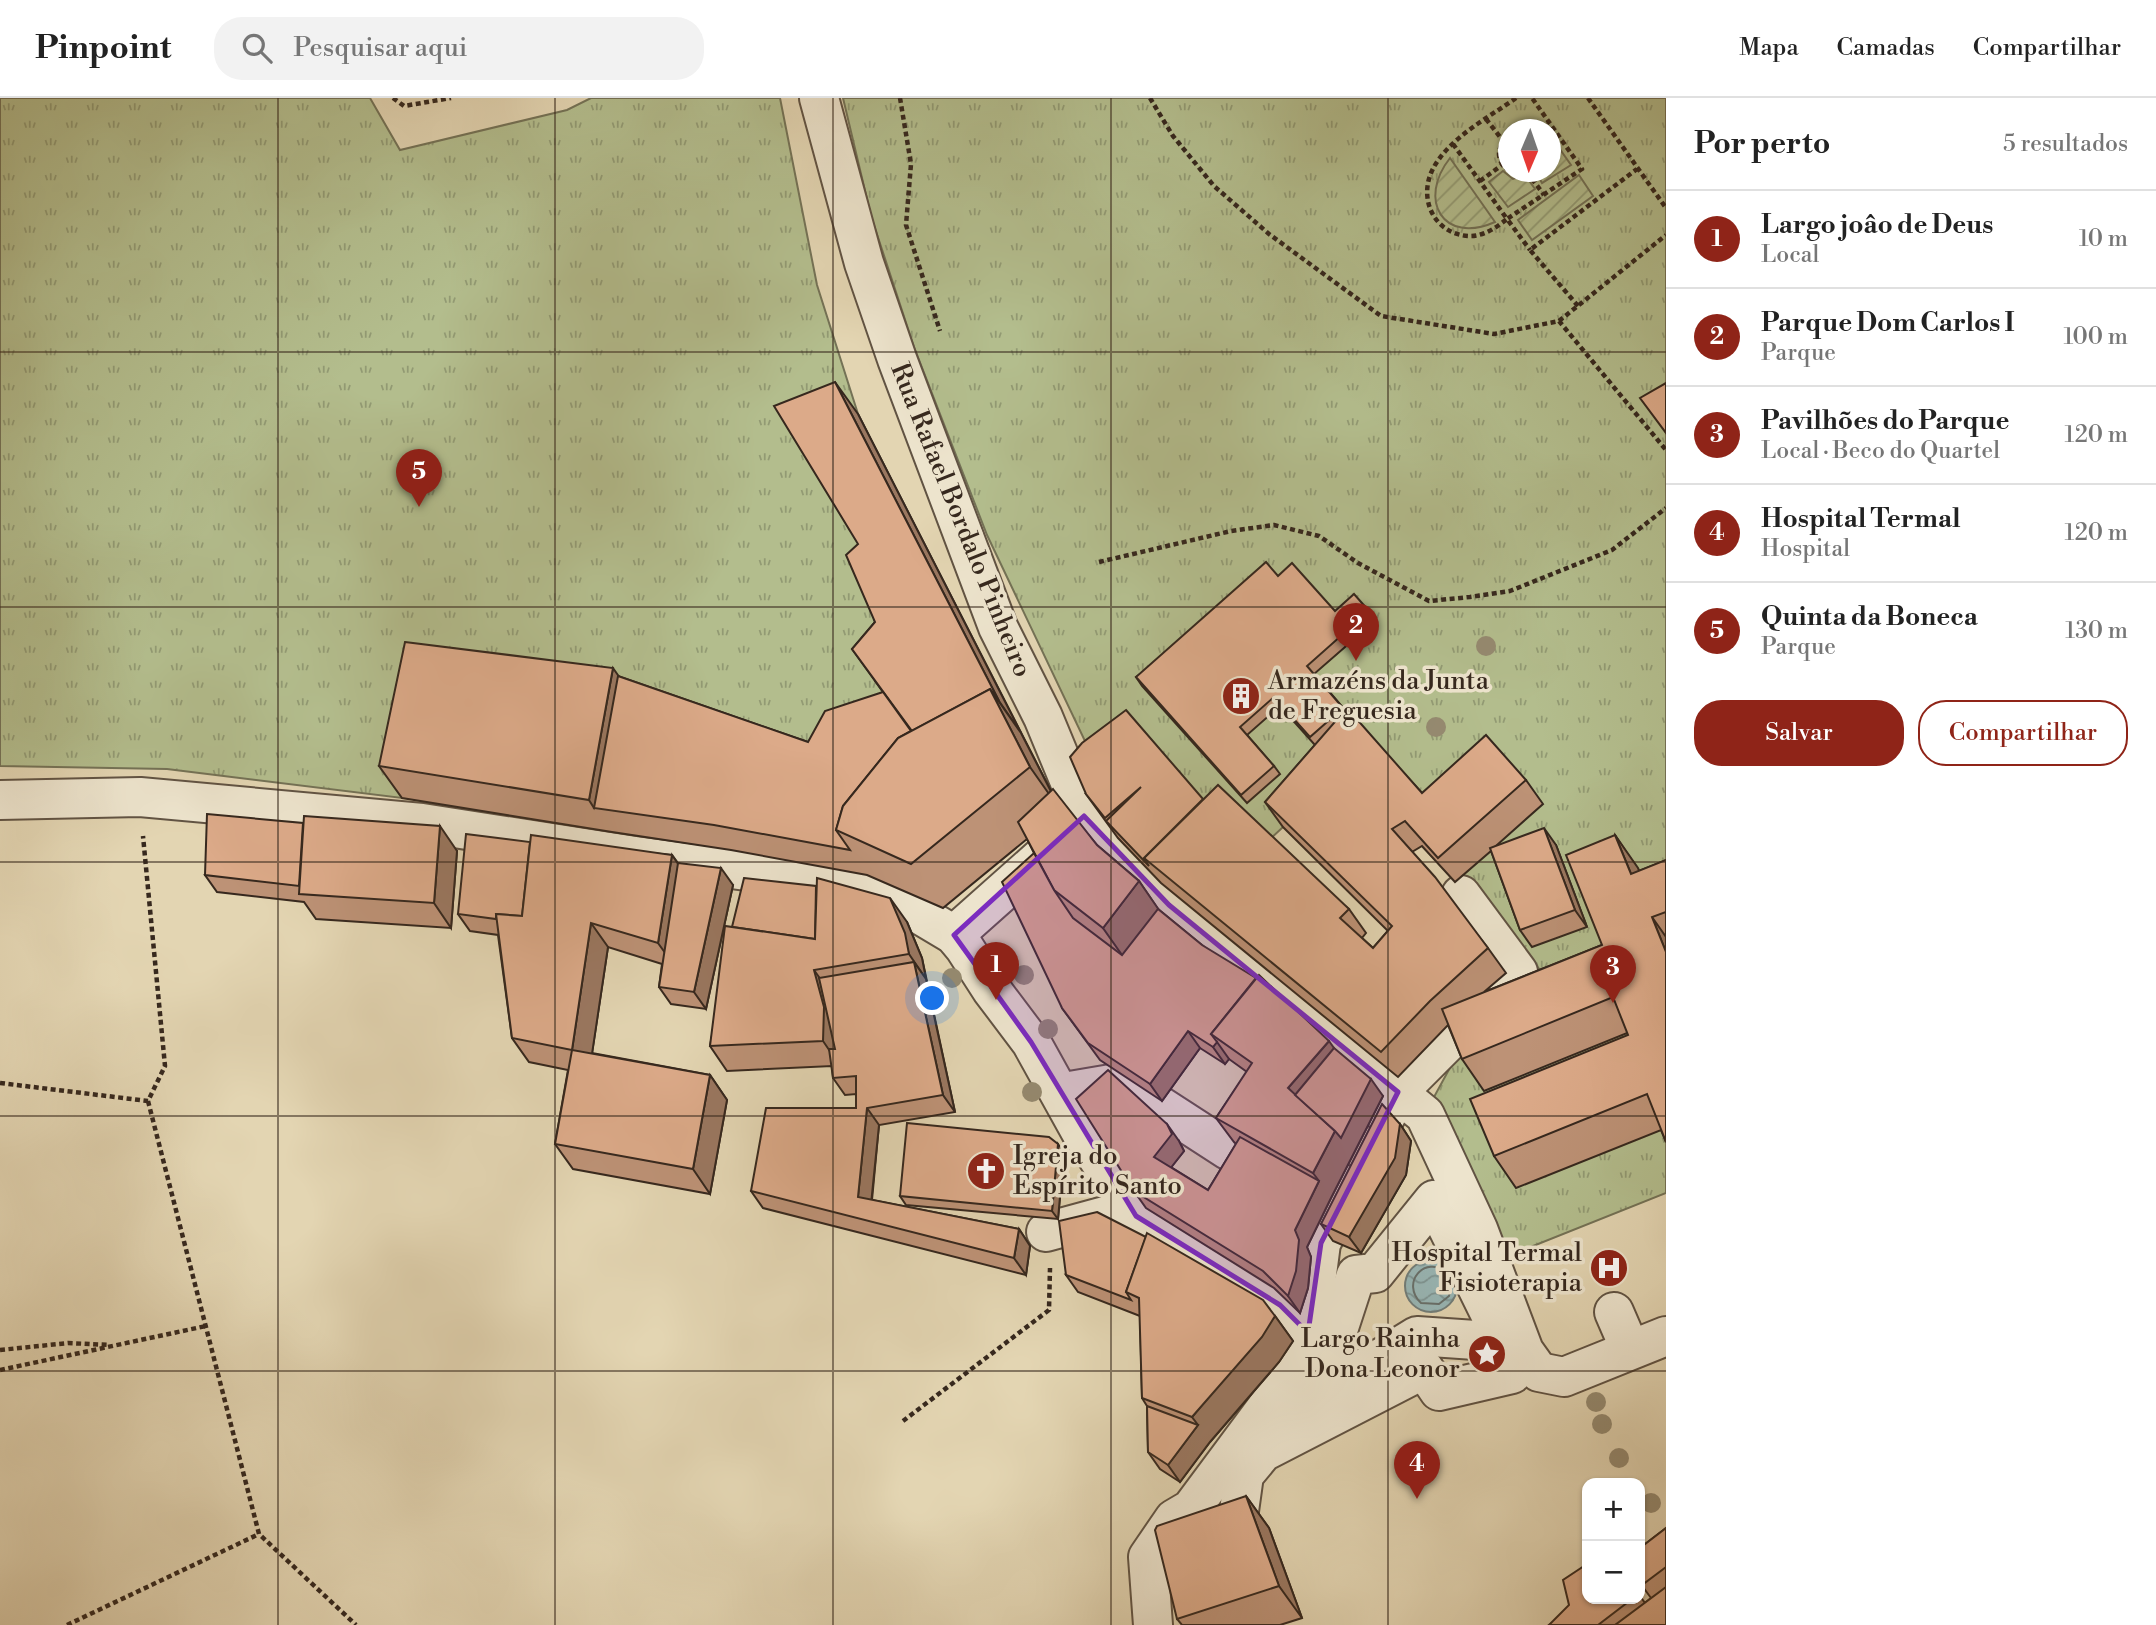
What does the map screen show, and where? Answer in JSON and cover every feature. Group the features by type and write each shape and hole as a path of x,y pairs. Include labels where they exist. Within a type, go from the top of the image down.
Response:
{"street":[{"name":"Rua Rafael Bordalo Pinheiro","path":"819,98 864,263 897,359 998,627 1042,717 1084,816 1169,905 1425,1115 1478,1229 1513,1356"},
{"path":"0,800 140,797 422,823 716,868 857,886 897,901 954,935 1031,1042 1061,1092 1079,1129 1136,1216 1280,1305 1308,1333"},
{"path":"954,935 1084,816"},
{"path":"1153,1625 1147,1557 1174,1519 1191,1509 1238,1442 1275,1399 1307,1353 1321,1243 1398,1092 1518,972 1461,895"},
{"path":"1061,1092 1123,1082 1228,1150"},
{"path":"1513,1356 1434,1200 1375,1273 1356,1275 1328,1361 1284,1418 1417,1336 1513,1356 1539,1372 1564,1377 1666,1336"},
{"path":"1046,1232 1131,1209"},
{"path":"1614,1312 1630,1349"},
{"path":"1187,1550 1238,1518 1244,1475 1263,1452 1424,1369 1439,1391 1513,1356"}],"path":[{"path":"393,98 404,106 451,98"},
{"path":"900,98 911,164 906,225 940,331"},
{"path":"1150,98 1173,136 1214,186 1269,234 1381,316 1494,334 1559,321 1666,235"},
{"path":"1516,98 1453,144 1432,170 1426,189 1430,212 1446,229 1470,236 1493,230 1582,169 1561,141"},
{"path":"1532,98 1545,119"},
{"path":"1588,98 1666,208"},
{"path":"1486,119 1498,132"},
{"path":"1453,144 1530,250 1578,306"},
{"path":"1480,181 1498,168"},
{"path":"1530,250 1637,169"},
{"path":"1534,182 1544,195"},
{"path":"1559,321 1666,450"},
{"path":"1099,562 1231,531 1274,525 1320,536 1358,563 1429,601 1510,591 1612,550 1666,508"},
{"path":"142,828 165,1066 148,1101 259,1534 356,1625"},
{"path":"0,1083 148,1101"},
{"path":"904,1421 1049,1310 1051,1282 1046,1232"},
{"path":"0,1370 206,1326"},
{"path":"0,1350 68,1343 117,1345"},
{"path":"67,1625 259,1534"}],"highlighted area":[{"path":"1084,816 1169,905 1398,1092 1321,1243 1308,1333 1280,1305 1136,1216 1031,1042 954,935"}],"green space":[{"path":"0,98 370,98 400,150 567,110 591,98 780,98 817,285 858,414 880,576 898,654 875,681 901,717 825,766 428,674 402,798 167,769 0,766"},
{"path":"843,98 1666,98 1666,1193 1508,1256 1434,1097 1464,1042 1546,976 1422,846 1283,827 1269,840 1221,823 1094,760 987,535 914,347 871,216"},
{"path":"1561,151 1571,165 1561,171"},
{"path":"1450,158 1495,222 1477,228 1461,228 1449,223 1441,214 1436,203 1436,189 1440,174"},
{"path":"1498,175 1498,182 1530,182 1535,189 1508,207 1489,182"},
{"path":"1579,175 1593,196 1532,240 1518,220"}],"water":[{"path":"1431,1260 1441,1262 1449,1268 1455,1276 1455,1296 1449,1304 1441,1310 1431,1312 1421,1310 1413,1304 1407,1296 1405,1286 1407,1276 1413,1268 1421,1262"}],"building":[{"path":"835,382 999,701 990,689 912,731 852,649 875,622 846,555 858,544 774,406"},
{"path":"1666,383 1666,433 1640,398"},
{"name":"Armazéns da Junta de Freguesia","path":"1266,562 1278,576 1292,563 1335,611 1354,594 1369,611 1307,666 1343,708 1310,737 1274,697 1240,727 1274,766 1241,795 1136,677"},
{"path":"405,642 613,668 589,800 379,766"},
{"path":"618,676 808,742 825,711 883,692 911,731 898,738 843,806 836,830 850,850 714,825 594,808"},
{"path":"990,689 1030,767 911,864 836,830 843,806 898,738"},
{"path":"1347,708 1422,793 1486,735 1526,780 1438,858 1405,821 1392,829 1435,877 1488,948 1430,1001 1381,1052 1144,858 1218,785 1349,909 1340,918 1373,948 1392,926 1265,802"},
{"path":"1126,710 1203,799 1144,858 1149,866 1106,821 1141,787 1105,818 1086,794 1070,757 1082,743"},
{"path":"1053,789 1097,845 1139,881 1103,928 1054,890 1018,822"},
{"path":"207,814 303,823 299,886 205,875"},
{"path":"304,816 440,826 434,903 299,894"},
{"path":"1544,828 1575,910 1520,930 1490,848"},
{"path":"466,834 530,842 522,916 496,914 496,919 458,914"},
{"path":"531,835 672,855 658,943 591,923 572,1050 512,1038 496,914 522,916"},
{"path":"1615,835 1631,874 1666,860 1666,912 1652,917 1666,952 1666,1142 1647,1094 1494,1156 1470,1099 1628,1035 1613,997 1462,1059 1442,1009 1602,945 1566,855"},
{"path":"1034,853 1073,918 1122,955 1158,909 1202,945 1256,978 1211,1034 1217,1042 1213,1047 1188,1031 1150,1084 1088,1043 1062,1008 1002,882"},
{"path":"678,863 721,868 694,992 659,987"},
{"path":"744,878 816,886 815,939 732,927"},
{"path":"817,878 890,898 905,933 909,954 814,970 824,1007 823,1041 710,1046 725,926 815,939"},
{"path":"914,962 943,1095 867,1108 858,1197 1019,1229 1014,1258 751,1191 766,1108 856,1108 856,1076 833,1078 829,1049 835,1049 819,978"},
{"path":"1259,975 1329,1041 1288,1088 1335,1131 1313,1173 1216,1118 1252,1063 1211,1034"},
{"path":"1334,1048 1371,1079 1341,1138 1295,1095"},
{"path":"572,1050 710,1075 693,1169 555,1144"},
{"path":"1108,1070 1167,1124 1172,1134 1154,1157 1208,1190 1240,1137 1319,1181 1295,1230 1299,1240 1296,1271 1288,1296 1263,1271 1134,1191 1076,1099"},
{"path":"1382,1104 1400,1124 1395,1158 1349,1237 1321,1224"},
{"name":"Igreja do Espírito Santo","path":"907,1123 1049,1137 1058,1144 1052,1211 900,1196"},
{"path":"1097,1212 1146,1237 1126,1292 1131,1300 1066,1275 1059,1221"},
{"path":"1147,1233 1263,1300 1275,1316 1262,1337 1192,1417 1142,1398 1139,1298 1126,1292"},
{"path":"1147,1406 1198,1425 1168,1465 1148,1452"},
{"path":"1246,1496 1279,1586 1177,1619 1155,1530 1157,1526"},
{"path":"1666,1528 1666,1567 1645,1583 1645,1544"},
{"path":"1582,1567 1582,1604 1625,1604 1598,1625 1549,1625 1569,1605 1563,1580"},
{"path":"1666,1587 1666,1625 1615,1625 1645,1604"}],"place":[{"name":"Quinta da Boneca","path":"419,507"},
{"name":"Parque Dom Carlos I","path":"1356,661"},
{"name":"Armazéns da Junta de Freguesia","path":"1241,696"},
{"name":"Largo joâo de Deus","path":"996,1000"},
{"name":"Pavilhões do Parque","path":"1613,1003"},
{"name":"Igreja do Espírito Santo","path":"986,1171"},
{"name":"Hospital Termal Fisioterapia","path":"1609,1268"},
{"name":"Largo Rainha Dona Leonor","path":"1487,1354"},
{"name":"Hospital Termal","path":"1417,1499"}]}
